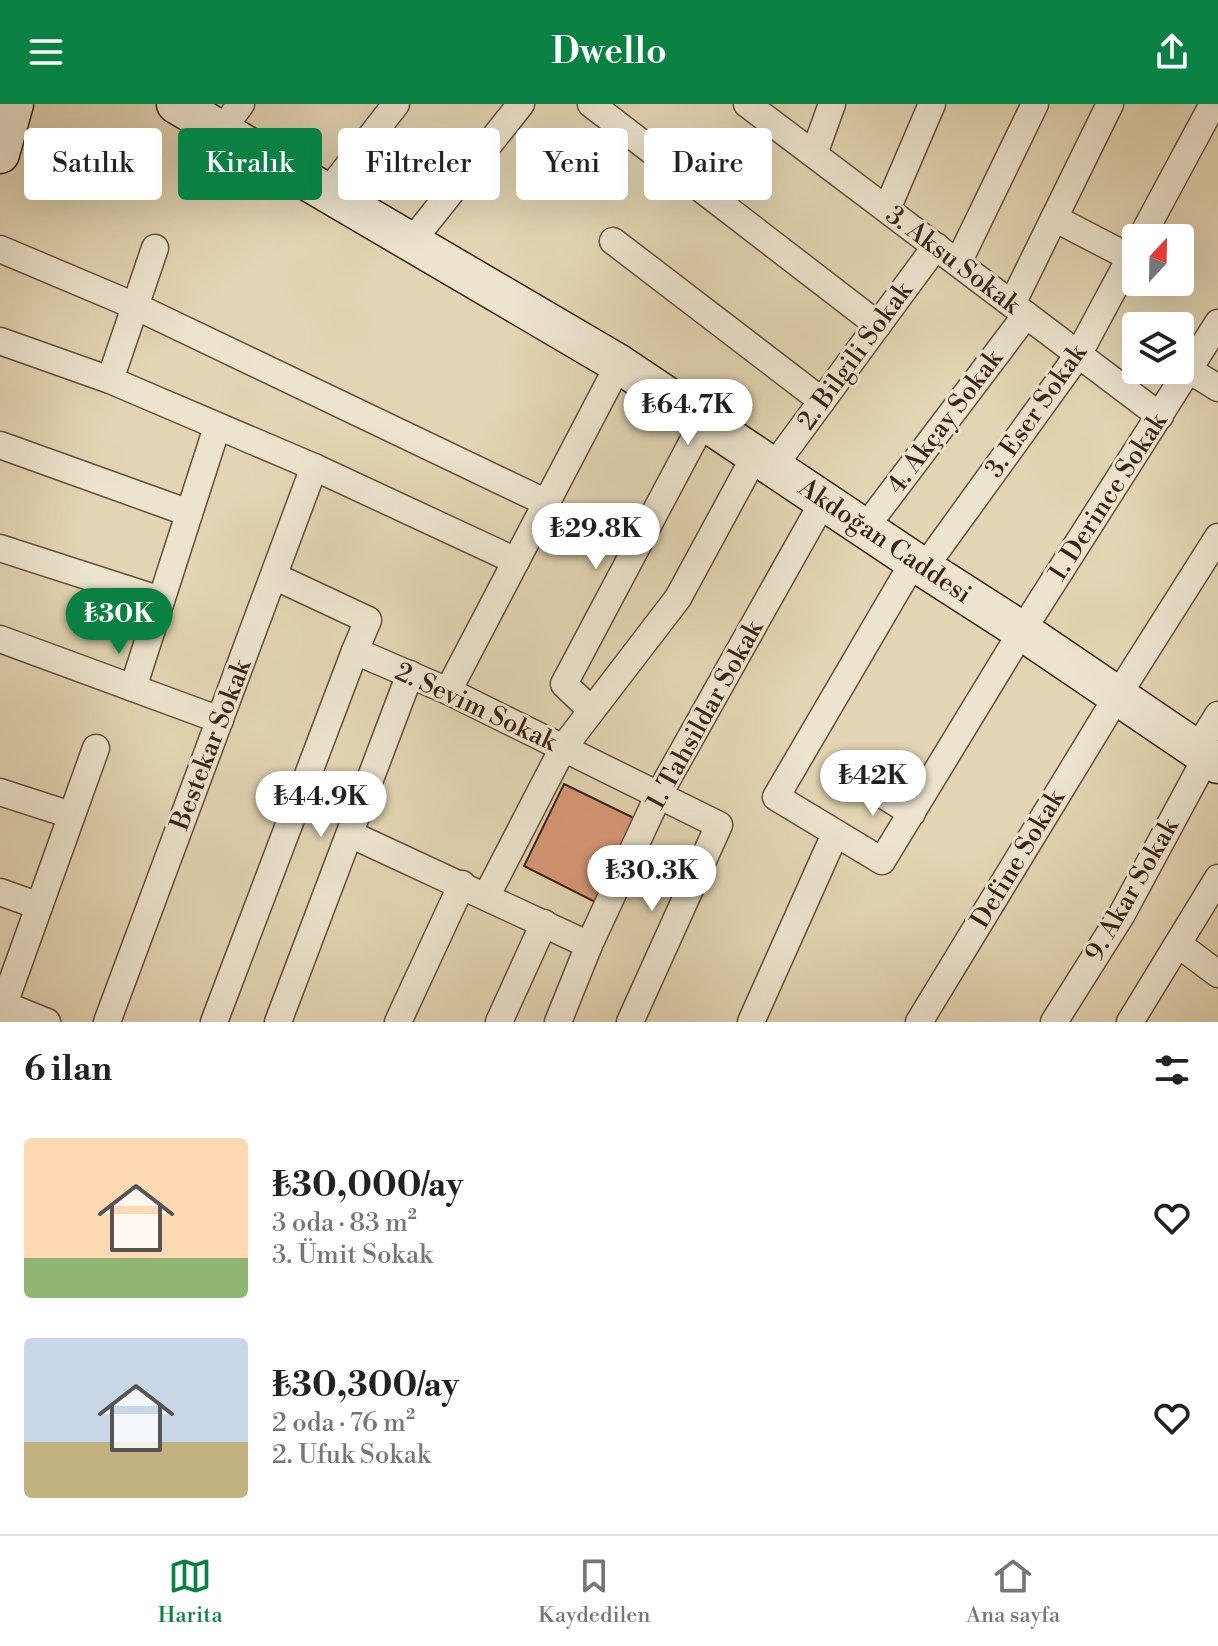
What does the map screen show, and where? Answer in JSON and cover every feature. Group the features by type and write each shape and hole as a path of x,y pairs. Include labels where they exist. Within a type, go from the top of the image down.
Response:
{"street":[{"path":"0,154 14,104"},
{"name":"Akdoğan Caddesi","path":"176,104 231,117 328,192 619,364 1207,757"},
{"path":"328,192 396,104"},
{"path":"412,241 521,104"},
{"path":"591,104 878,325"},
{"name":"3. Aksu Sokak","path":"747,104 1160,416"},
{"path":"814,154 832,104"},
{"path":"887,209 932,104"},
{"path":"958,263 1035,104"},
{"name":"4. Akçay Sokak","path":"865,528 1019,310 1054,218 1110,104"},
{"name":"3. Eser Sokak","path":"1149,224 1213,104"},
{"path":"1054,218 1122,243"},
{"path":"613,241 822,401"},
{"name":"2. Bilgili Sokak","path":"487,895 563,748 678,598 765,460 822,401 936,246"},
{"path":"110,380 155,248"},
{"path":"0,249 135,306 547,503"},
{"name":"3. Eser Sokak","path":"835,834 776,797 919,565 1078,355 1122,274"},
{"name":"1. Derince Sokak","path":"1194,362 1218,323"},
{"path":"0,341 110,380 314,467 516,561"},
{"path":"448,691 619,364"},
{"path":"1194,373 1218,388"},
{"name":"1. Derince Sokak","path":"835,834 882,861 1022,631 1180,384"},
{"path":"591,710 564,684 704,420"},
{"path":"133,688 217,427"},
{"path":"0,445 189,513"},
{"name":"Bestekar Sokak","path":"107,1022 314,467"},
{"name":"1. Tahsildar Sokak","path":"558,1022 589,945 659,794 824,500"},
{"name":"Define Sokak","path":"919,1022 1218,537"},
{"path":"0,548 161,600"},
{"path":"214,1022 368,620 274,576"},
{"path":"0,639 220,720"},
{"name":"2. Sevim Sokak","path":"355,651 448,691 719,825 630,1022"},
{"path":"278,1022 410,674"},
{"name":"9. Akar Sokak","path":"1054,1022 1122,914 1207,757 1218,715"},
{"path":"47,1022 2,1010 96,748"},
{"path":"861,781 912,813"},
{"path":"0,792 71,815"},
{"path":"350,834 589,945"},
{"path":"751,1022 835,834"},
{"path":"1130,1022 1218,878"},
{"path":"398,1022 462,884"},
{"path":"0,892 39,906"},
{"path":"499,1022 544,923"},
{"path":"1178,944 1218,974"}],"building":[{"path":"564,784 638,820 597,903 524,866"}]}
